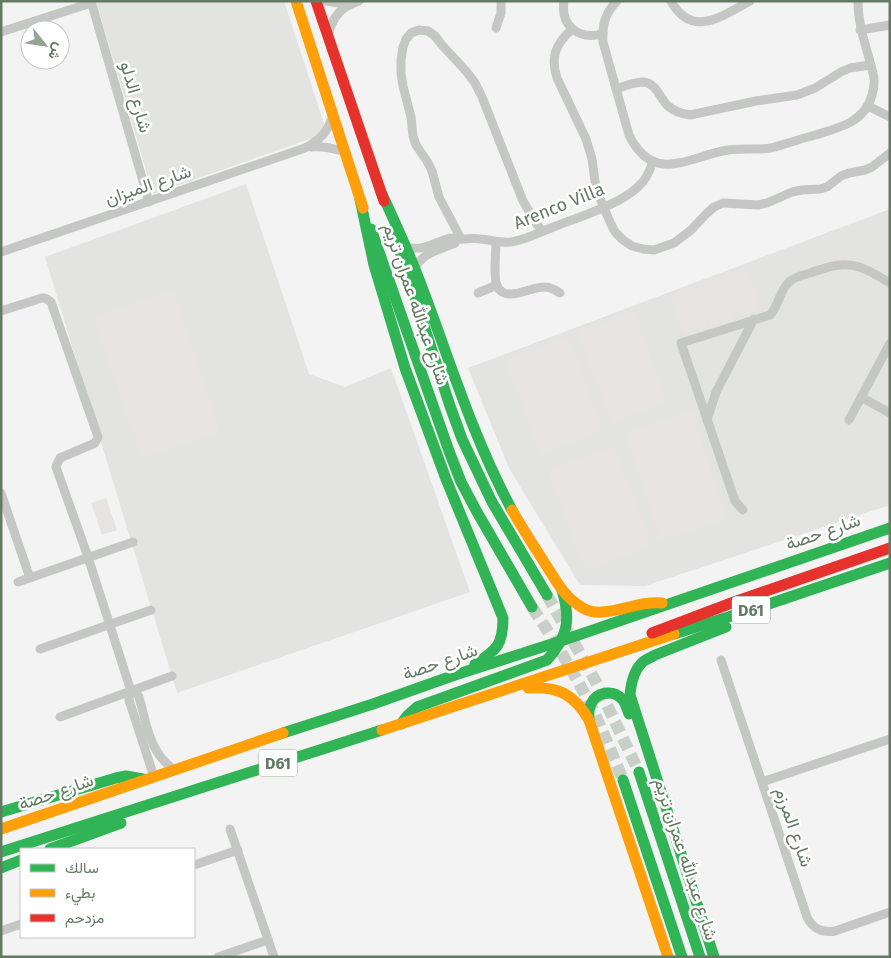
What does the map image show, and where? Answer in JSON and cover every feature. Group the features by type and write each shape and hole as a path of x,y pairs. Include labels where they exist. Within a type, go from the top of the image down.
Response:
{"main road":[{"name":"شارع عبدالله عمران تريم","path":"296,1 360,199 387,271 448,451 461,482 477,512 532,607"},
{"name":"شارع عبدالله عمران تريم","path":"316,1 462,439 492,502 547,594"},
{"path":"381,192 415,268 483,451 519,522 562,590 583,609 593,612 603,612 651,602 667,605"},
{"path":"360,199 374,265 405,368 446,479 503,618 503,631 500,642 492,653 455,675"},
{"name":"شارع حصة","path":"1,829 455,675 562,641 890,528"},
{"path":"612,654 638,638 734,602 890,548"},
{"name":"D61","path":"1,852 502,692 890,563"},
{"path":"402,724 408,714 422,704 547,660 562,641 566,629 568,616 562,590"},
{"path":"714,957 642,736 630,695 630,682 644,661 732,624 763,606"},
{"path":"502,692 536,687 548,687 559,690 576,700 590,720"},
{"path":"642,736 636,729 619,696 613,693 606,693 594,698 588,710 590,720 668,957"},
{"name":"شارع عبدالله عمران تريم","path":"639,772 700,957"},
{"path":"1,812 116,778 126,776 150,778"},
{"name":"شارع عبدالله عمران تريم","path":"623,780 682,957"},
{"path":"53,848 140,816 155,803"},
{"path":"1,868 20,860"}],"street":[{"path":"326,1 338,3 346,1"},
{"path":"328,35 330,26 341,10 359,1"},
{"path":"496,28 501,13 501,1"},
{"path":"564,1 564,15 572,29 586,36 602,34"},
{"path":"617,1 606,16 602,34 629,135 638,151 645,157 662,164 671,165 728,150 771,148 850,123 857,119 868,106 874,85 874,78 860,30 858,1"},
{"path":"671,1 677,11 685,18 696,22 706,22 717,19 750,1"},
{"path":"1,32 91,2"},
{"name":"شارع الدلو","path":"91,2 149,202"},
{"path":"860,30 890,25"},
{"path":"572,29 562,38 557,47 554,57 554,68 589,149 596,189 615,232 623,240 637,247 654,250 664,247 683,237 714,207 723,203 767,203 792,192 827,187 841,176 872,167 890,153"},
{"path":"415,268 422,257 460,239 439,197 432,170 416,145 413,136 412,117 401,73 403,46 411,32 419,30 428,31 435,36 475,83 523,201 542,231"},
{"path":"616,89 643,82 649,84 654,87 674,111 690,115 756,101 797,95 815,88 841,72 870,64"},
{"path":"868,106 890,117"},
{"name":"شارع الميزان","path":"1,252 306,148 316,143 325,133 333,114"},
{"name":"شارع الميزان","path":"306,148 319,146 345,152"},
{"name":"Arenco Villa","path":"406,247 421,249 450,238 479,239 496,242 523,239 604,207 628,194 644,180 650,172 653,161"},
{"path":"496,242 497,286 505,293 515,294 545,287 560,293"},
{"path":"743,510 735,501 681,343 770,315 786,285 793,279 834,266 857,266 890,282"},
{"path":"478,293 497,286"},
{"path":"1,311 42,298 48,300 52,305 98,437 97,441 92,445 60,458 57,464 57,471 88,557 131,691 128,700 148,744 174,770"},
{"path":"707,420 716,392 754,319"},
{"path":"849,420 890,343"},
{"path":"861,397 890,413"},
{"path":"1,493 30,578"},
{"path":"18,582 133,542"},
{"path":"40,649 151,610"},
{"name":"شارع المرزم","path":"721,660 810,923 815,928 828,932 890,912"},
{"path":"60,716 172,676"},
{"path":"762,782 890,739"},
{"path":"148,744 150,778"},
{"path":"230,829 274,957"},
{"path":"195,865 238,850"},
{"path":"1,931 20,924"},
{"path":"218,957 268,940"}],"shaded area":[{"path":"96,1 284,1 327,133 153,194"},
{"path":"246,184 309,374 345,387 391,368 470,592 177,693 45,257"},
{"path":"890,209 890,505 645,586 580,585 509,468 468,368"},
{"path":"744,268 748,272 759,305 757,306 759,311 737,318 735,313 732,315 733,319 711,326 710,322 706,323 708,329 686,336 684,331 681,331 671,298 673,297 672,292 693,285 695,289 699,288 697,282 719,275 721,281 724,280 723,275"},
{"path":"173,290 220,431 142,458 93,318"},
{"path":"634,311 667,402 612,423 578,332"},
{"path":"568,336 603,430 541,454 505,360"},
{"path":"692,411 726,519 660,540 626,433"},
{"path":"614,446 652,546 586,571 548,471"},
{"path":"106,498 117,530 102,535 91,503"}],"tunnel":[{"path":"547,595 596,682 639,772"},
{"path":"532,607 588,700 623,780"}],"traffic: fast":[{"path":"381,192 418,278 486,456 512,510"},
{"path":"360,199 374,265 405,368 446,479 503,618 502,635 497,646 489,655 475,664"},
{"path":"371,229 461,482 532,607"},
{"path":"393,230 462,439 492,502 547,595"},
{"path":"283,733 561,641 890,528"},
{"path":"674,634 890,563"},
{"path":"401,724 417,707 547,660 554,652 566,627 565,600 562,590"},
{"path":"714,957 630,695 634,676 644,661 726,627"},
{"path":"589,720 589,708 593,700 605,693 614,694 622,699 629,714"},
{"path":"1,852 382,730"},
{"path":"639,772 700,957"},
{"path":"1,812 116,778 126,776 143,779"},
{"path":"623,780 682,957"},
{"path":"53,848 121,823"},
{"path":"1,868 20,860"}],"traffic: slow":[{"path":"296,1 363,208"},
{"path":"512,510 559,585 572,600 583,608 602,612 646,603 662,603"},
{"path":"382,730 674,634"},
{"path":"528,688 557,690 571,698 589,720 668,957"},
{"path":"1,829 283,733"}],"traffic: jam":[{"path":"316,1 384,201"},
{"path":"652,633 734,602 890,548"}]}
